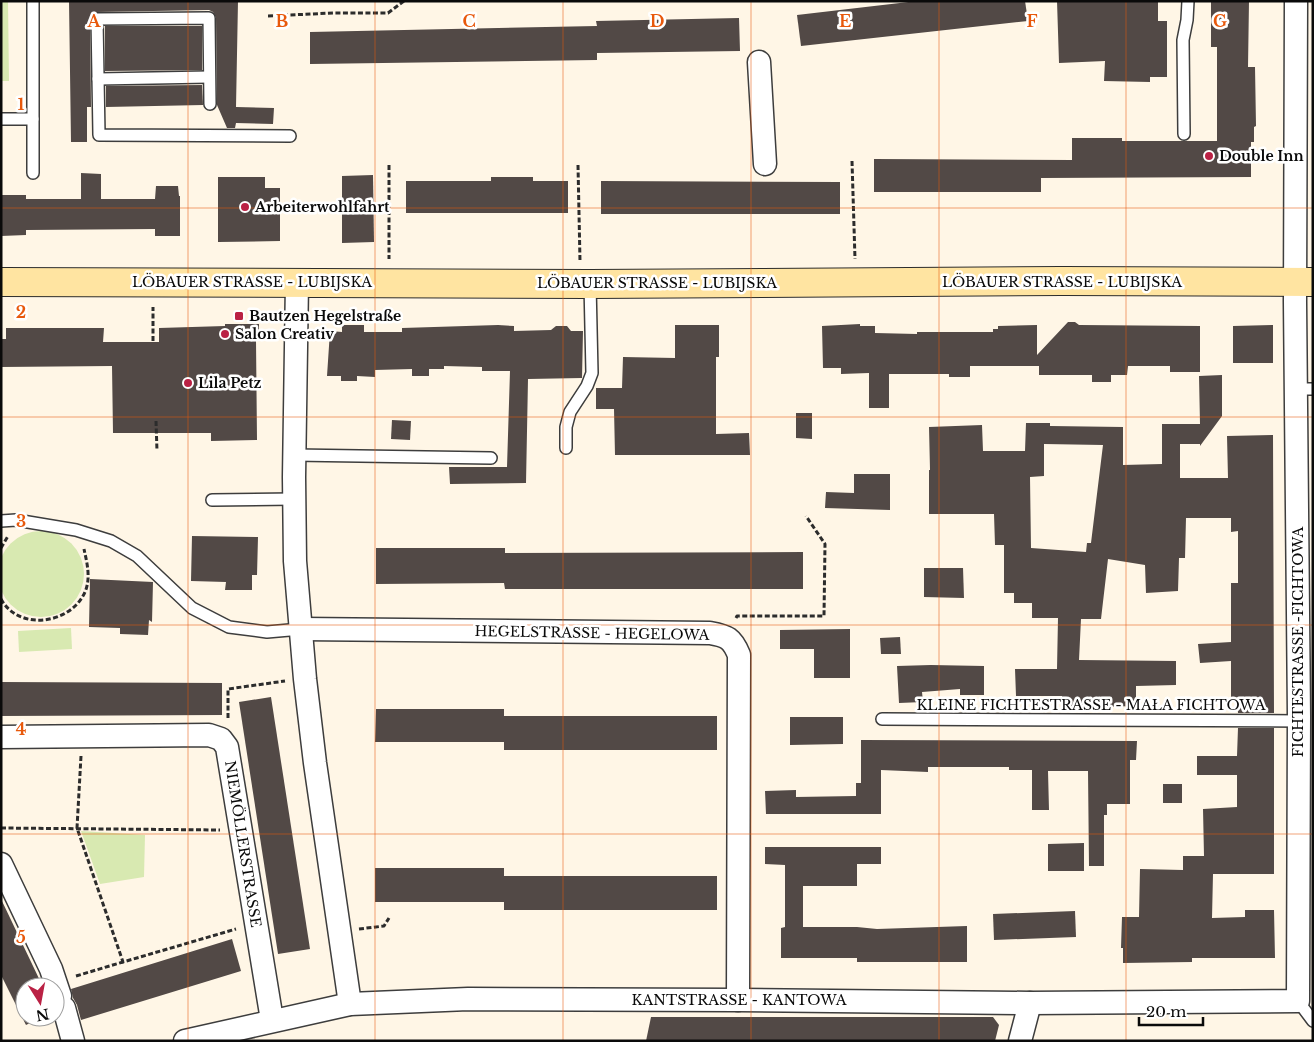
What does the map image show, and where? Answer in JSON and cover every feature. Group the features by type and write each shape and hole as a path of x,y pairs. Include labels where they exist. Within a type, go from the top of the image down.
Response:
{"main road":[{"name":"LÖBAUER STRASSE - LUBIJSKA","path":"1,282 585,284 1304,282"}],"street":[{"name":"FICHTESTRASSE -FICHTOWA","path":"1296,1 1304,282 1303,718 1298,1002"},
{"path":"759,62 765,164"},
{"path":"297,282 294,455 295,561 305,679 315,763 350,1004"},
{"name":"HEGELSTRASSE - HEGELOWA","path":"301,629 710,633 725,636 734,644 739,655 738,1000"},
{"path":"1,737 209,735 222,740"},
{"name":"NIEMÖLLERSTRASSE","path":"222,740 227,747 272,1020"},
{"path":"1,864 54,977"},
{"name":"KANTSTRASSE - KANTOWA","path":"184,1041 350,1004 468,999 1030,1003 1298,1002"},
{"path":"1020,1041 1030,1003"},
{"path":"65,1013 73,1041"}],"lane":[{"path":"33,1 34,173"},
{"path":"1184,134 1183,40 1188,20 1188,1"},
{"path":"210,104 209,18 96,19 99,135 290,136"},
{"path":"98,79 209,77"},
{"path":"1,119 33,119"},
{"path":"566,448 566,427 570,412 587,386 592,373 585,284"},
{"path":"294,455 491,458"},
{"path":"212,500 294,500"},
{"path":"1,521 16,520 80,532 111,542 137,556 192,608 229,627 267,632 301,629"},
{"name":"KLEINE FICHTESTRASSE - MAŁA FICHTOWA","path":"882,719 1303,718"},
{"path":"1298,1002 1313,1021"}],"path":[{"path":"268,16 388,13 404,1"},
{"path":"852,161 856,282"},
{"path":"389,165 389,283"},
{"path":"578,165 585,284"},
{"path":"153,282 153,341"},
{"path":"156,421 157,451"},
{"path":"725,636 737,616 824,616 825,544 806,516"},
{"path":"1,599 16,614 31,620 48,620 63,615 76,605 85,592 88,575 80,532"},
{"path":"222,740 228,732 228,689 305,679"},
{"path":"82,736 77,828 123,962"},
{"path":"1,828 241,830"},
{"path":"340,932 384,926 389,918"},
{"path":"65,993 123,962 256,923"}],"green space":[{"path":"1,1 8,1 9,81 1,81"},
{"path":"41,531 57,535 71,544 80,558 84,574 80,590 71,604 57,613 41,617 25,613 11,604 2,590 -2,574 2,558 11,544 25,535"},
{"path":"71,628 72,649 19,652 18,631"},
{"path":"81,831 145,835 144,877 100,884"}],"building":[{"path":"69,1 238,1 236,107 274,108 273,124 236,123 235,128 227,128 217,105 216,18 213,12 209,10 97,12 93,13 90,19 91,107 87,107 87,142 71,142"},
{"path":"917,1 1025,1 1028,21 801,46 797,15"},
{"path":"1057,1 1158,1 1158,21 1167,21 1167,77 1150,77 1150,82 1104,81 1105,61 1059,63"},
{"path":"1211,1 1249,1 1248,67 1255,67 1256,126 1254,127 1254,142 1251,142 1251,177 1041,178 1041,192 874,192 874,159 1072,160 1072,138 1122,138 1122,141 1217,141 1217,47 1211,47"},
{"path":"739,18 740,51 597,53 597,60 310,64 310,32 597,26 596,21"},
{"path":"105,26 202,26 202,70 105,71"},
{"path":"202,85 203,105 106,107 106,86"},
{"path":"81,173 101,174 101,199 155,199 156,186 178,186 180,196 180,236 155,236 155,229 26,230 26,235 1,236 1,195 26,195 26,199 81,199"},
{"path":"373,175 374,242 342,243 342,176"},
{"path":"218,177 265,177 265,188 280,188 280,241 218,242"},
{"path":"491,177 533,177 533,181 568,181 568,213 406,213 406,181 491,181"},
{"path":"601,181 840,182 840,214 601,214"},
{"path":"1068,322 1075,322 1079,325 1200,326 1200,372 1170,372 1170,366 1128,366 1127,375 1111,375 1111,382 1092,382 1092,375 1039,375 1039,366 970,366 970,377 949,377 949,374 889,374 889,408 869,408 869,373 841,374 841,368 823,368 822,326 860,324 860,326 875,326 875,333 917,334 917,332 993,332 993,329 998,329 998,326 1037,325 1037,355"},
{"path":"225,324 259,324 259,340 256,341 257,440 211,441 211,433 113,433 112,366 1,367 1,339 6,339 6,328 104,328 103,342 159,342 159,328 225,326"},
{"path":"342,325 364,325 364,332 402,332 402,328 498,325 514,326 514,331 551,330 556,326 567,326 571,331 583,331 582,378 528,379 526,483 450,484 449,467 507,467 510,371 482,371 482,367 444,366 444,369 429,369 429,376 412,376 412,369 375,370 375,377 357,376 357,381 341,381 341,376 327,376 330,331 342,332"},
{"path":"675,325 719,325 719,357 716,357 716,434 749,433 750,455 615,455 614,409 596,409 596,388 622,388 623,357 675,358"},
{"path":"1273,325 1273,363 1233,363 1233,326"},
{"path":"1222,375 1222,416 1200,446 1200,444 1180,444 1180,478 1228,478 1227,436 1273,435 1274,713 1238,713 1237,702 1231,702 1231,661 1200,663 1198,644 1231,642 1231,583 1238,583 1238,531 1231,532 1231,518 1186,518 1185,558 1179,558 1178,591 1146,593 1145,565 1108,559 1101,619 1081,619 1079,660 1176,661 1176,685 1136,686 1136,706 1062,708 1062,696 1016,696 1015,669 1057,669 1058,618 1032,618 1032,603 1014,603 1014,593 1004,593 1004,545 995,545 994,514 929,514 929,427 982,425 983,451 1025,451 1026,423 1050,423 1050,426 1123,427 1123,465 1162,464 1162,424 1200,424 1199,376","holes":["1044,444 1103,445 1091,543 1087,543 1086,552 1031,548 1030,477 1044,476"]},
{"path":"796,413 812,413 812,439 796,438"},
{"path":"392,420 411,421 410,440 391,439"},
{"path":"854,474 890,474 890,510 825,508 826,492 854,493"},
{"path":"192,536 258,537 257,575 252,575 252,590 225,590 226,582 191,581"},
{"path":"376,548 505,548 505,553 803,552 803,589 505,589 504,583 376,584"},
{"path":"924,568 963,568 964,598 924,597"},
{"path":"90,579 153,582 152,622 149,620 148,635 120,634 120,628 89,627"},
{"path":"850,629 850,678 814,678 814,649 780,649 780,630"},
{"path":"900,637 901,654 881,654 880,638"},
{"path":"897,666 984,666 984,695 960,695 960,689 922,692 923,702 899,703"},
{"path":"1,682 222,683 222,715 1,716"},
{"path":"271,697 310,949 278,954 239,702"},
{"path":"376,709 504,709 504,716 717,716 717,750 504,750 504,742 375,742"},
{"path":"790,717 843,717 843,744 790,745"},
{"path":"1238,728 1274,728 1274,874 1213,874 1212,918 1245,917 1245,910 1274,910 1275,958 1192,958 1192,962 1123,963 1123,948 1121,948 1122,917 1139,917 1140,869 1183,870 1183,856 1204,856 1203,809 1237,807 1237,775 1197,775 1197,756 1237,756"},
{"path":"861,740 1137,741 1136,760 1130,760 1130,804 1107,804 1107,815 1104,815 1104,866 1089,866 1088,771 1048,771 1049,810 1032,810 1032,770 1009,770 1009,767 928,767 928,772 881,770 881,814 766,814 765,791 796,790 796,797 856,796 856,783 861,783"},
{"path":"1163,784 1182,784 1182,803 1163,803"},
{"path":"1084,843 1084,871 1048,871 1048,844"},
{"path":"765,847 881,847 881,864 857,864 857,886 803,886 803,927 877,929 967,926 967,962 857,962 857,958 781,958 781,928 785,927 785,865 765,864"},
{"path":"375,868 504,868 504,876 717,876 717,910 504,910 504,902 375,902"},
{"path":"1,899 38,977 15,977 15,1003 1,975"},
{"path":"1075,911 1076,937 994,940 993,914"},
{"path":"232,939 241,971 81,1020 71,989"},
{"path":"651,1017 993,1017 999,1025 995,1041 646,1041"}],"place":[{"name":"Double Inn","path":"1209,156"},
{"name":"Arbeiterwohlfahrt","path":"245,207"},
{"name":"Bautzen Hegelstraße","path":"239,316"},
{"name":"Salon Creativ","path":"225,334"},
{"name":"Lila Petz","path":"188,383"}]}
